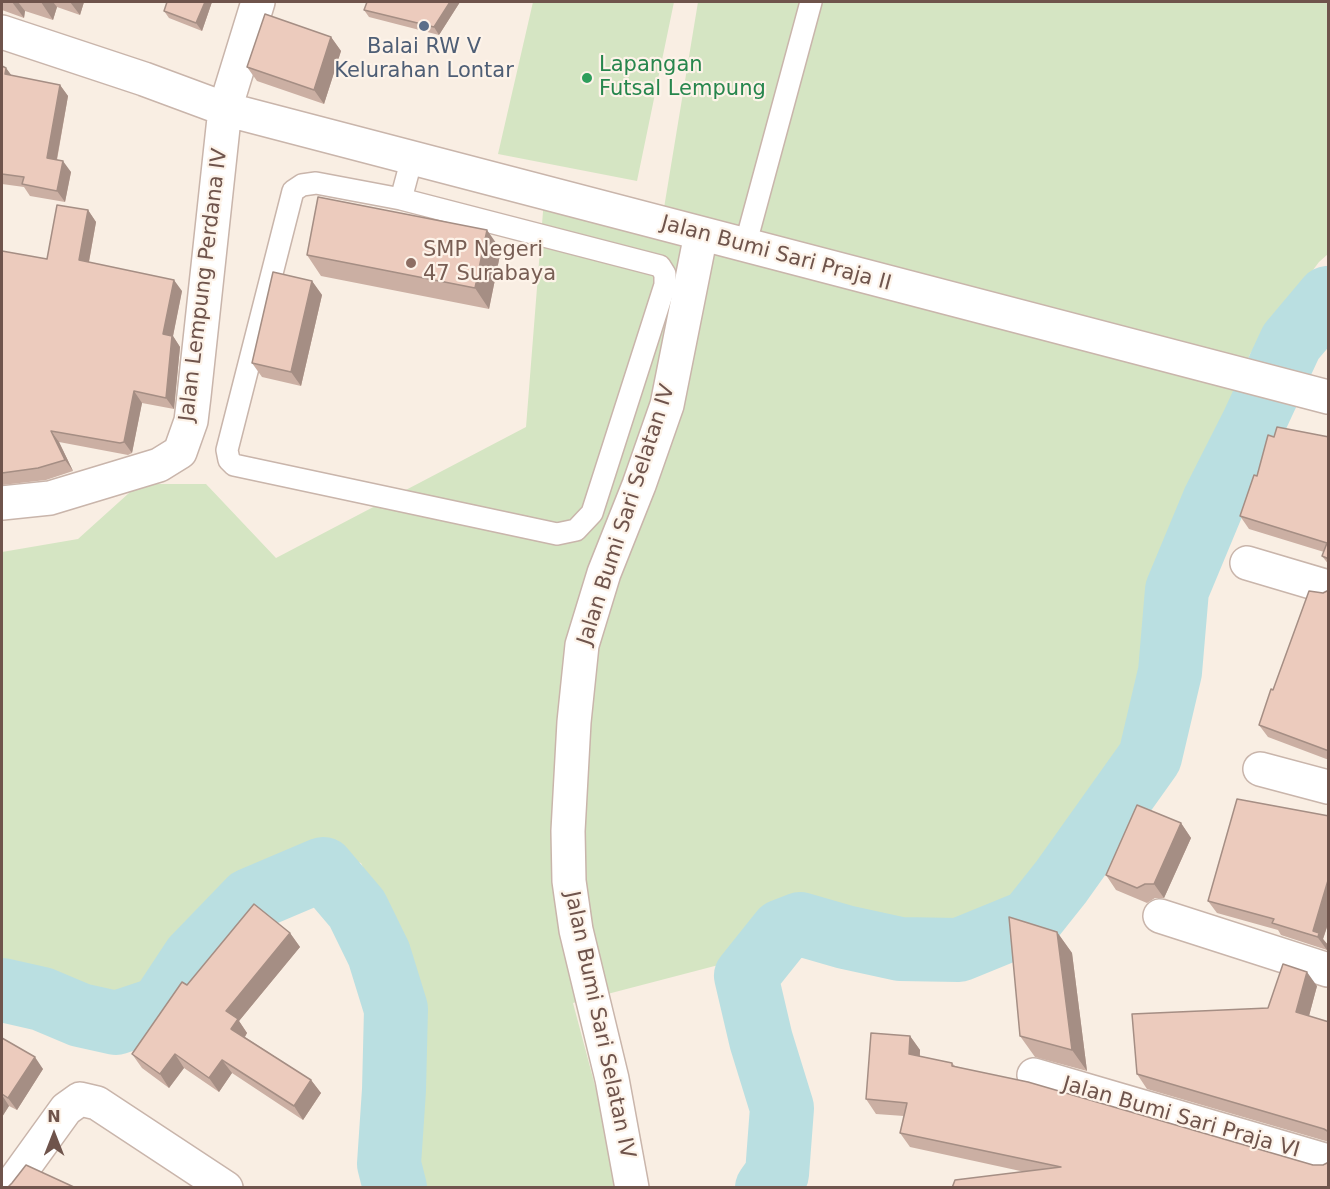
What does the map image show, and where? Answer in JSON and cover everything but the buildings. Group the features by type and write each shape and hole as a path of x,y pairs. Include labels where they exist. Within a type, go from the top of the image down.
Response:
{"street":[{"name":"Jalan Lempung Perdana IV","path":"2,503 50,498 159,465 180,452 191,421 225,109 258,2"},
{"name":"Jalan Bumi Sari Praja II","path":"2,32 225,109 1317,394"},
{"name":"Jalan Bumi Sari Selatan IV","path":"632,1188 612,1079 576,930 569,881 568,831 574,722 582,645 604,573 639,485 667,405 701,234"},
{"path":"1247,562 1329,587"},
{"path":"1260,769 1329,787"},
{"path":"1160,916 1329,970"},
{"name":"Jalan Bumi Sari Praja VI","path":"1034,1076 1329,1161"},
{"path":"9,1188 66,1109 80,1099 97,1103 226,1188"}],"lane":[{"path":"745,246 811,2"},
{"path":"401,199 412,158"},
{"path":"316,183 401,199 660,267 665,274 665,285 592,513 576,530 557,534 234,465 229,460 226,450 293,191 302,185 316,183"}],"green space":[{"name":"Lapangan Futsal Lempung","path":"533,2 674,2 637,181 498,154"},
{"path":"698,2 1328,2 1328,254 1319,262 1250,354 1166,573 1132,744 1113,787 1017,909 921,931 825,906 778,911 730,962 573,1003 622,1187 426,1187 408,1161 419,1040 393,937 361,863 318,851 270,863 178,950 144,1003 97,1008 2,965 2,552 78,539 139,484 206,484 276,558 526,427 544,199 664,208"}],"waterway":[{"path":"767,1188 777,1174 782,1108 761,1040 746,976 782,931 800,924 900,949 959,950 1030,921 1061,882 1150,757 1170,672 1177,590 1214,501 1291,342 1328,298"},
{"path":"2,990 42,999 80,1015 116,1023 161,1008 194,958 250,900 323,869 357,909 379,954 396,1009 389,1164 395,1188"}],"place":[{"name":"Balai RW V Kelurahan Lontar","path":"424,26"},
{"name":"Lapangan Futsal Lempung","path":"587,78"},
{"name":"SMP Negeri 47 Surabaya","path":"411,263"}]}
